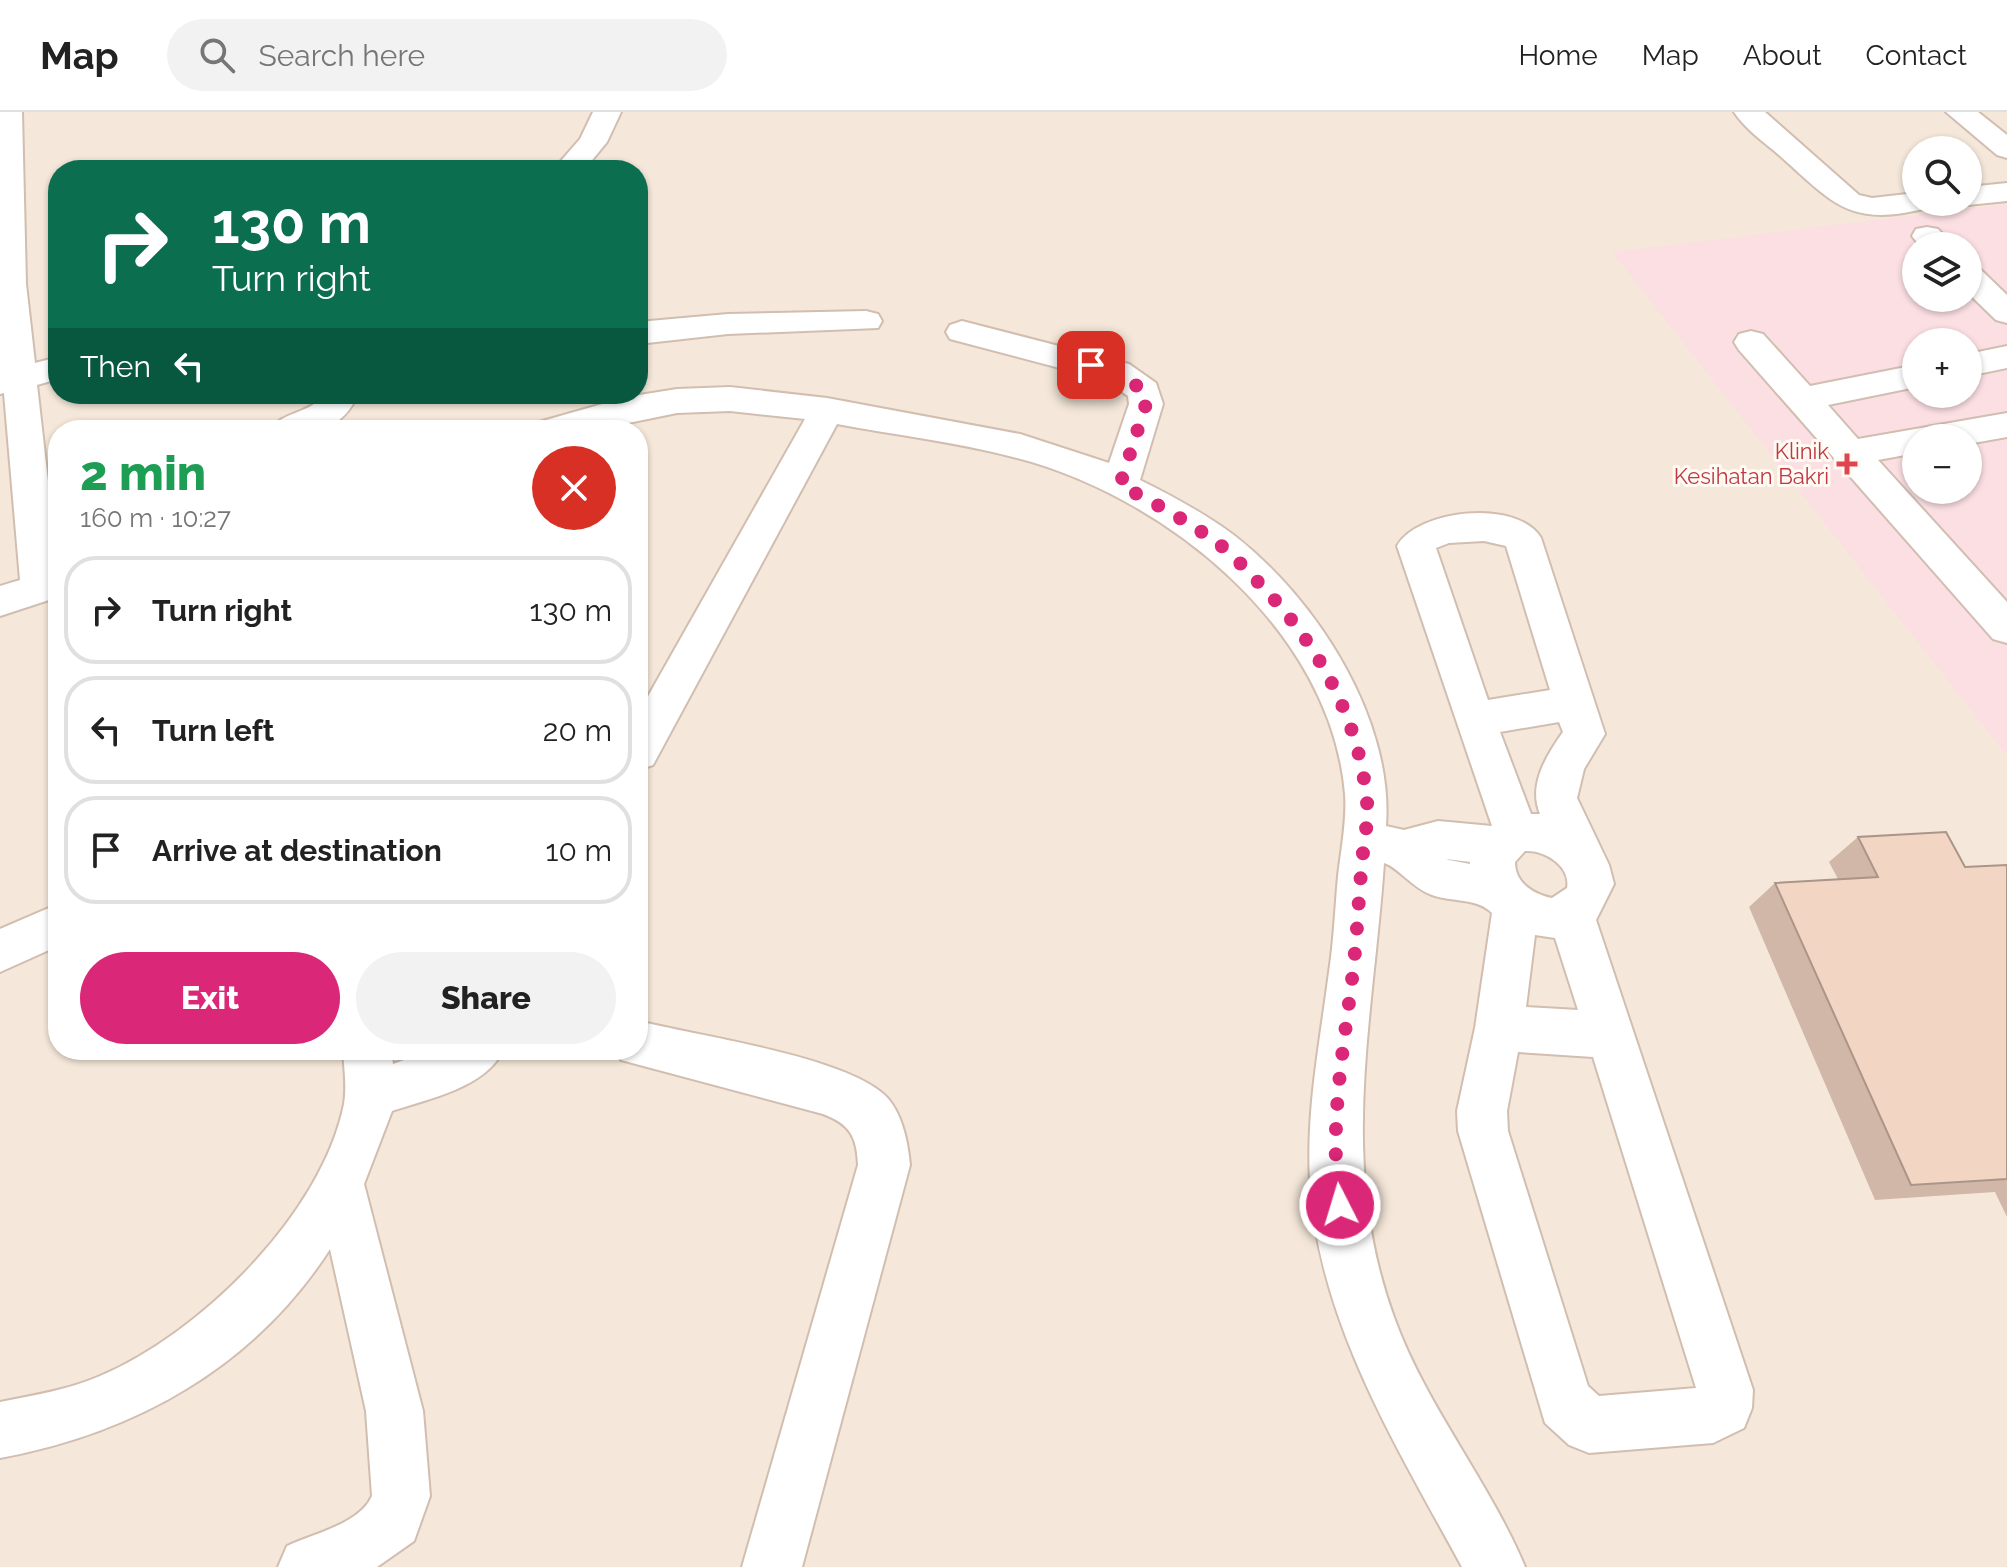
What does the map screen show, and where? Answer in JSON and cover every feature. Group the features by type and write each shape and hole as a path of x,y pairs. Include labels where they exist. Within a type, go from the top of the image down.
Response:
{"street":[{"path":"8,112 12,224 10,381 30,506 48,582"},
{"path":"577,160 593,142 607,112"},
{"path":"1748,112 1848,201 1872,207 1902,204"},
{"path":"1960,112 2000,137"},
{"path":"1982,195 2007,192"},
{"path":"1982,289 2007,313"},
{"path":"648,332 728,324 866,321"},
{"path":"962,332 1117,372 1144,391 1146,404 1120,485"},
{"path":"1751,342 2007,628"},
{"path":"1982,362 2007,357"},
{"path":"10,381 48,371"},
{"path":"1803,399 1902,379"},
{"path":"573,415 730,399 827,410 1020,446 1098,473 1222,546 1279,603 1319,656 1352,728 1367,795 1353,972 1339,1060 1336,1180 1347,1254 1371,1331 1420,1433 1495,1567"},
{"path":"314,420 337,404"},
{"path":"648,735 827,410"},
{"path":"1982,429 2007,425"},
{"path":"1851,453 1902,444"},
{"path":"1506,868 1534,915 1553,918 1571,915 1585,904 1591,888 1589,870 1578,853 1555,798 1564,764 1582,742 1584,734 1522,538 1507,528 1433,531 1421,536 1416,546 1474,719 1506,868 1499,1028 1482,1111 1484,1141 1565,1403 1589,1425 1713,1415 1724,1408 1725,1390 1607,1035 1571,915"},
{"path":"0,601 48,586"},
{"path":"1474,719 1574,703"},
{"path":"1364,839 1406,850 1421,868 1442,879 1506,868 1539,832 1559,839 1578,853"},
{"path":"0,951 48,929"},
{"path":"1499,1028 1607,1035"},
{"path":"648,1047 832,1093 863,1109 882,1134 884,1165 772,1567"},
{"path":"0,1430 31,1426 96,1407 158,1377 215,1337 266,1291 307,1239 339,1186 368,1072 438,1072 460,1060"},
{"path":"308,1567 376,1534 394,1520 403,1495 398,1427 339,1186"}],"shaded area":[{"path":"0,112 2007,112 2007,1567 0,1567"},
{"name":"Klinik Kesihatan Bakri","path":"2007,204 2007,756 1612,252 1908,216 1982,216 1982,207"}],"building":[{"path":"1946,832 1965,867 2007,865 2007,1179 1911,1185 1775,883 1878,877 1858,837"}],"place":[{"name":"Klinik Kesihatan Bakri","path":"1847,464"}],"route":[{"path":"1091,365 1117,372 1144,391 1146,404 1120,485 1222,546 1279,603 1319,656 1352,728 1367,795 1368,817 1353,972 1339,1060 1336,1180 1340,1205"}]}
